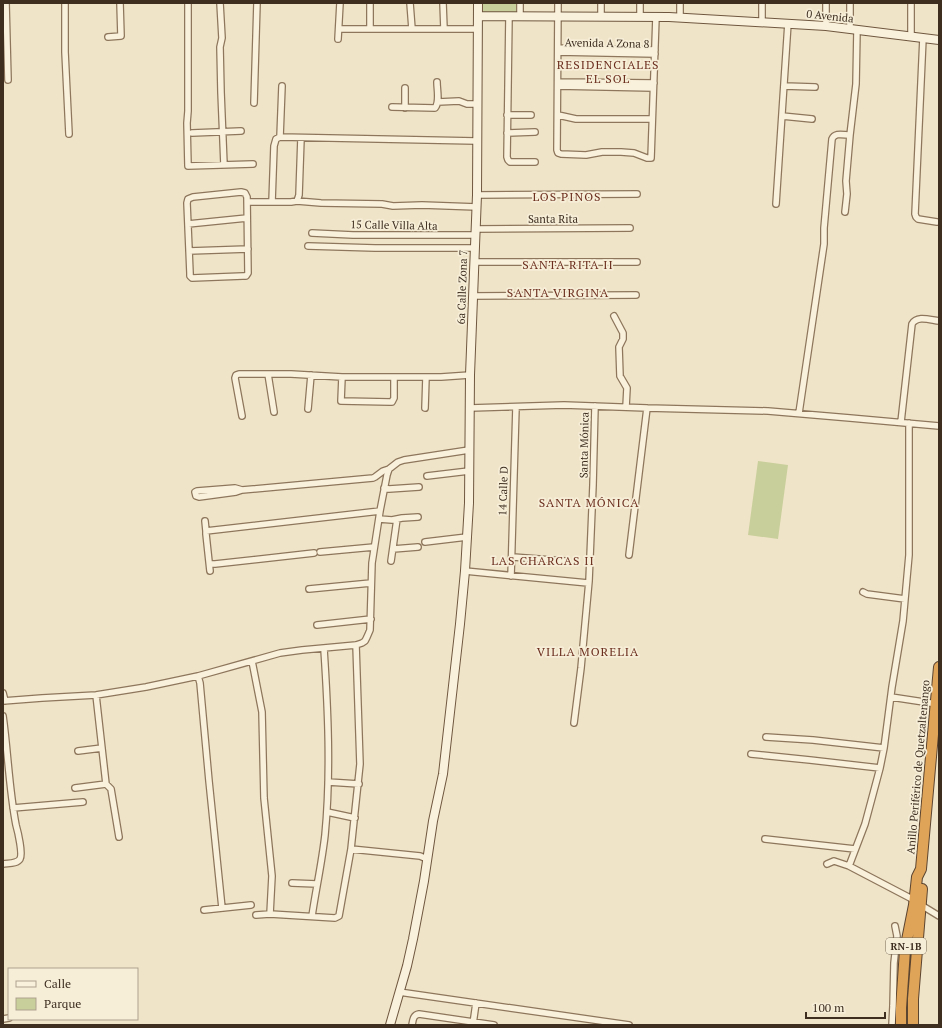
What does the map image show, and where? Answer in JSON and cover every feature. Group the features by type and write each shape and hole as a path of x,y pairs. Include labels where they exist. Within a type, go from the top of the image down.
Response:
{"highway":[{"name":"Anillo Periférico de Quetzaltenango","path":"913,1025 918,903 917,877 921,870 937,704 939,667"},
{"name":"Anillo Periférico de Quetzaltenango","path":"901,1025 904,962 908,934 918,903"}],"street":[{"path":"6,3 8,80"},
{"path":"65,3 70,134"},
{"path":"108,37 121,36 120,3"},
{"path":"188,3 188,166 253,164"},
{"path":"220,3 224,165"},
{"path":"254,103 257,3"},
{"path":"338,39 340,3"},
{"path":"370,3 370,29"},
{"path":"410,3 412,29"},
{"path":"443,3 444,29"},
{"name":"6a Calle Zona 7","path":"390,1025 413,939 433,821 443,774 465,571 469,503 470,375 477,207 476,141 478,3"},
{"path":"520,3 520,16"},
{"path":"558,3 557,150 558,153 561,154 586,155 602,152 621,152 634,153 651,158 656,17"},
{"path":"601,3 601,17"},
{"path":"640,3 640,17"},
{"path":"680,3 680,18"},
{"path":"762,3 762,22"},
{"path":"826,3 826,26"},
{"path":"845,212 847,194 846,182 856,84 850,3"},
{"path":"911,3 911,37"},
{"name":"0 Avenida","path":"478,16 656,17 788,23 826,26 939,40"},
{"path":"509,16 507,157 508,160 512,162 535,162"},
{"path":"776,204 788,23"},
{"path":"339,29 478,29"},
{"path":"923,38 915,214 918,219 937,222"},
{"name":"Avenida A Zona 8","path":"558,50 655,52"},
{"path":"392,107 434,109 437,107 438,102 437,82"},
{"path":"558,84 654,86"},
{"path":"280,137 282,86"},
{"path":"784,86 815,87"},
{"path":"405,88 405,108"},
{"path":"438,102 459,101 467,104 477,104"},
{"path":"507,115 531,115"},
{"path":"558,115 576,119 652,119"},
{"path":"782,116 812,119"},
{"path":"192,133 241,131"},
{"path":"507,133 535,132"},
{"path":"799,413 824,244 832,137 836,135 850,136"},
{"path":"272,202 274,144 276,139 280,137 476,141"},
{"path":"297,201 299,199 301,138"},
{"path":"244,192 246,194 247,202 249,270 247,275 229,277 192,277 190,274 187,201 190,197 244,192"},
{"path":"477,195 637,194"},
{"path":"247,202 297,201 382,204 394,206 422,205 477,207"},
{"path":"188,224 247,218"},
{"name":"Santa Rita","path":"476,232 630,228"},
{"name":"15 Calle Villa Alta","path":"312,233 382,235 476,232"},
{"path":"308,246 475,248"},
{"path":"189,251 248,249"},
{"path":"474,262 637,262"},
{"path":"473,296 636,295"},
{"path":"614,316 623,333 623,339 619,347 620,376 627,388 626,408"},
{"path":"901,422 912,324 919,318 939,321"},
{"path":"242,416 235,378 236,375 244,373 394,378 470,375"},
{"path":"268,374 274,412"},
{"path":"308,409 310,375"},
{"path":"342,377 341,401 390,402 392,402 394,398 394,378"},
{"path":"425,408 426,377"},
{"path":"470,408 564,405 626,408 740,410 799,413 939,426"},
{"name":"Santa Mónica","path":"574,723 581,668 588,583 595,406"},
{"name":"14 Calle D","path":"512,576 516,407"},
{"path":"630,555 647,408"},
{"path":"849,866 865,824 880,768 905,598 909,555 909,423"},
{"path":"242,490 235,488 205,490 197,491 195,494 199,497 242,490 373,478 389,469 396,463 404,460 469,450"},
{"path":"3,693 4,701 96,695 131,690 198,676 280,653 356,645 362,642 367,637 370,630 372,563 384,488 389,469"},
{"path":"427,476 469,471"},
{"path":"384,488 419,487"},
{"path":"206,531 380,511"},
{"path":"379,519 392,520 402,518 418,518"},
{"path":"391,562 397,519"},
{"path":"205,521 210,571"},
{"path":"425,542 467,537"},
{"path":"210,564 374,547"},
{"path":"393,548 418,547"},
{"path":"512,557 565,561"},
{"path":"465,571 588,583"},
{"path":"309,589 371,583"},
{"path":"863,592 867,594 905,598"},
{"path":"317,625 371,619"},
{"path":"256,915 270,914 335,918 339,916 351,848 358,784 360,751 356,645"},
{"path":"312,916 323,852 327,812 328,724 324,649"},
{"path":"252,661 262,712 264,798 272,876 270,914"},
{"path":"198,676 200,683 222,908"},
{"path":"96,695 106,784 111,789 119,837"},
{"path":"891,697 937,704"},
{"path":"3,716 13,808 21,857 19,860 14,862 3,864"},
{"path":"766,736 884,748"},
{"path":"78,751 102,748"},
{"path":"751,754 880,768"},
{"path":"328,782 358,784"},
{"path":"75,788 106,784"},
{"path":"13,808 83,802"},
{"path":"327,812 355,818"},
{"path":"765,838 855,850"},
{"path":"351,848 420,856 427,859"},
{"path":"827,864 835,861 849,866 939,916"},
{"path":"292,883 317,884"},
{"path":"204,910 251,905"},
{"path":"892,1025 894,963 897,936 895,926"},
{"path":"897,936 908,934"},
{"path":"399,992 597,1023 629,1025"},
{"path":"473,1023 476,1003"},
{"path":"412,1025 416,1014 494,1025"}],"green space":[{"path":"481,3 518,3 518,13 481,14"},
{"path":"758,461 788,465 778,539 748,535"}],"district":[{"name":"RESIDENCIALES EL SOL","path":"608,72"},
{"name":"LOS PINOS","path":"567,197"},
{"name":"SANTA RITA II","path":"568,265"},
{"name":"SANTA VIRGINA","path":"558,293"},
{"name":"SANTA MÓNICA","path":"589,503"},
{"name":"LAS CHARCAS II","path":"543,561"},
{"name":"VILLA MORELIA","path":"588,652"}]}
